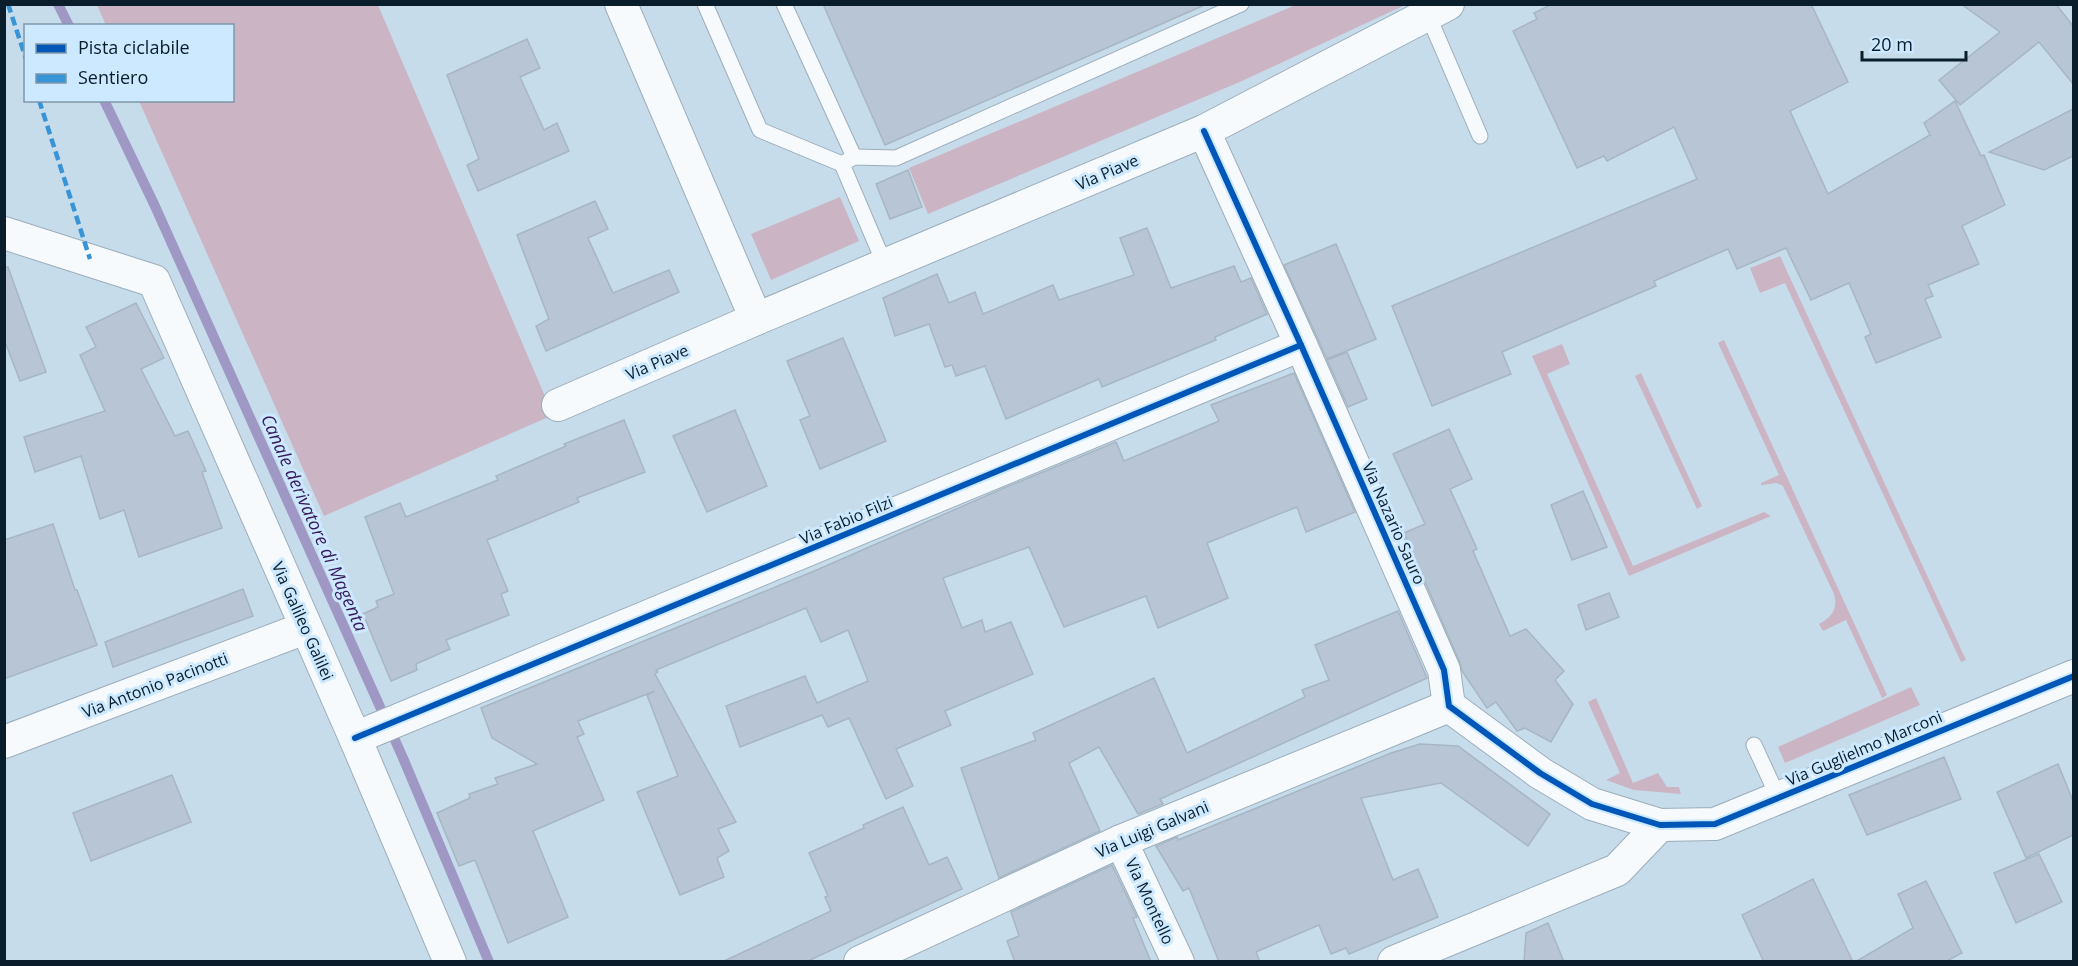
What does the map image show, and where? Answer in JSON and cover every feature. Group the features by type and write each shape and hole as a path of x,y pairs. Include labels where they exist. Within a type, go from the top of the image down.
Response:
{"street":[{"path":"621,4 756,319"},
{"name":"Via Piave","path":"558,405 756,319 1204,131 1438,10"},
{"name":"Via Nazario Sauro","path":"1204,131 1444,670 1449,706"},
{"name":"Via Galileo Galilei","path":"4,233 154,281 305,628 362,735 450,962"},
{"name":"Via Fabio Filzi","path":"362,735 1301,345"},
{"name":"Via Antonio Pacinotti","path":"4,742 305,628"},
{"name":"Via Guglielmo Marconi","path":"1660,825 1715,824 2073,676"},
{"path":"1394,962 1617,870 1660,825 1592,804 1540,773 1449,706"},
{"name":"Via Luigi Galvani","path":"860,962 1122,841 1449,706"},
{"name":"Via Montello","path":"1122,841 1178,962"}],"lane":[{"path":"705,4 760,130 848,161 896,158 1241,4"},
{"path":"784,4 848,161 885,265"},
{"path":"1438,10 1479,136"},
{"path":"1754,745 1779,798"}],"shaded area":[{"path":"1298,4 1405,5 1242,81 928,214 909,168"},
{"path":"97,5 378,5 553,415 324,516 139,102 234,102 234,24 106,24"},
{"path":"840,197 859,241 771,280 751,234"},
{"path":"1780,256 1966,660 1961,662 1785,283 1760,293 1750,268"},
{"path":"1724,340 1887,695 1882,698 1846,620 1823,631 1819,624 1833,612 1834,594 1783,486 1777,483 1761,485 1779,475 1718,343"},
{"path":"1562,344 1570,364 1547,374 1633,566 1764,512 1771,516 1629,576 1532,356"},
{"path":"1641,373 1702,506 1697,509 1635,376"},
{"path":"1911,687 1920,705 1785,763 1778,747"},
{"path":"1596,698 1633,783 1658,773 1667,787 1679,787 1681,794 1634,790 1606,780 1620,773 1588,702"}],"building":[{"path":"823,4 1207,4 885,145"},
{"path":"1552,4 1811,4 1848,82 1790,111 1828,194 1930,135 1924,123 1955,101 1981,156 1984,155 2005,205 1962,226 1979,264 1928,285 1933,296 1925,299 1941,337 1876,363 1865,337 1871,334 1849,283 1811,300 1786,248 1737,269 1728,249 1654,281 1656,286 1502,352 1511,374 1432,406 1392,306 1697,179 1674,127 1607,161 1604,156 1577,168 1513,31 1537,19 1534,13"},
{"path":"1961,4 2056,4 2073,26 2073,84 2039,42 1960,105 1939,80 2000,32"},
{"path":"527,39 540,68 520,77 544,130 557,123 569,151 478,191 467,165 479,159 447,75"},
{"path":"2073,109 2073,156 2044,170 1989,152"},
{"path":"908,170 922,207 890,219 876,184"},
{"path":"595,201 608,229 588,238 613,293 669,270 679,292 546,351 536,326 549,319 517,235"},
{"path":"1147,228 1171,288 1234,266 1241,282 1251,278 1267,314 1215,337 1216,340 1102,387 1099,379 1006,419 985,366 956,376 952,365 945,367 929,324 895,336 883,298 937,274 949,303 975,292 983,314 1053,285 1059,300 1134,275 1120,238"},
{"path":"1336,244 1376,339 1327,359 1284,265"},
{"path":"4,267 8,267 46,372 20,381 4,339"},
{"path":"136,303 164,358 141,369 175,436 188,431 206,471 202,472 222,528 139,557 124,510 100,519 81,456 35,472 24,437 105,411 80,355 96,347 86,327"},
{"path":"843,338 886,441 820,469 800,420 810,416 787,361"},
{"path":"1347,352 1367,399 1348,407 1327,360"},
{"path":"1294,373 1355,512 1306,532 1297,507 1207,543 1228,598 1158,628 1146,596 1064,627 1029,547 943,578 962,628 982,620 985,632 1011,622 1033,674 945,711 951,725 896,749 913,786 886,799 849,718 828,727 822,715 740,747 726,706 805,676 817,703 868,681 848,630 821,642 806,608 656,670 658,672 655,674 736,822 718,829 729,851 717,858 724,877 680,895 637,792 678,776 647,695 655,691 578,721 584,734 577,737 604,800 533,831 568,917 508,943 475,860 459,866 437,813 470,798 469,794 498,784 495,778 537,764 492,738 481,708 819,569 1116,442 1124,461 1219,421 1211,405"},
{"path":"735,410 767,486 707,512 673,436"},
{"path":"624,420 645,472 577,498 579,502 487,540 508,591 501,594 509,615 446,640 450,649 416,664 417,670 391,681 363,614 378,607 376,601 394,594 365,517 400,503 406,517 498,480 496,476 566,446 564,444"},
{"path":"1449,429 1472,479 1450,489 1477,549 1473,551 1510,636 1526,629 1564,671 1555,680 1573,704 1551,742 1525,728 1517,731 1496,702 1487,708 1462,671 1404,533 1425,524 1393,454"},
{"path":"1583,491 1607,547 1572,560 1551,505"},
{"path":"53,524 75,590 77,590 97,645 4,679 4,540"},
{"path":"243,589 253,616 113,667 105,642"},
{"path":"1609,593 1619,617 1586,630 1578,605"},
{"path":"1398,611 1427,678 1160,799 1163,804 1138,814 1099,747 1069,763 1100,831 999,878 961,768 1036,740 1033,733 1154,678 1187,753 1305,697 1302,690 1329,680 1315,645"},
{"path":"1420,744 1458,746 1550,814 1528,846 1441,783 1361,798 1393,880 1418,869 1438,917 1349,954 1346,948 1331,954 1319,925 1256,952 1260,962 1219,962 1189,888 1183,891 1156,846 1177,837 1178,840 1391,753"},
{"path":"1944,757 1961,799 1867,835 1849,795"},
{"path":"2058,764 2073,801 2073,835 2026,858 1997,792"},
{"path":"172,775 191,822 91,861 73,813"},
{"path":"903,807 929,865 947,857 962,889 806,962 722,962 831,911 825,897 828,896 809,853"},
{"path":"2039,854 2062,902 2016,923 1994,873"},
{"path":"1112,865 1137,917 1133,918 1151,962 1015,962 1007,941 1019,936 1011,912"},
{"path":"1813,879 1853,962 1764,962 1742,915"},
{"path":"1926,881 1962,953 1945,962 1855,962 1913,928 1898,894"},
{"path":"1548,923 1564,962 1524,962 1526,933"}],"waterway":[{"name":"Canale derivatore di Magenta","path":"58,4 68,24"},
{"name":"Canale derivatore di Magenta","path":"105,102 154,204 403,758 489,962"}],"marked path":[{"path":"8,4 24,53"},
{"path":"40,102 90,259"}],"cycle path":[{"path":"1204,131 1444,670 1449,706 1540,773 1592,804 1660,825 1715,824 2074,676"},
{"path":"355,738 1301,345"}]}
